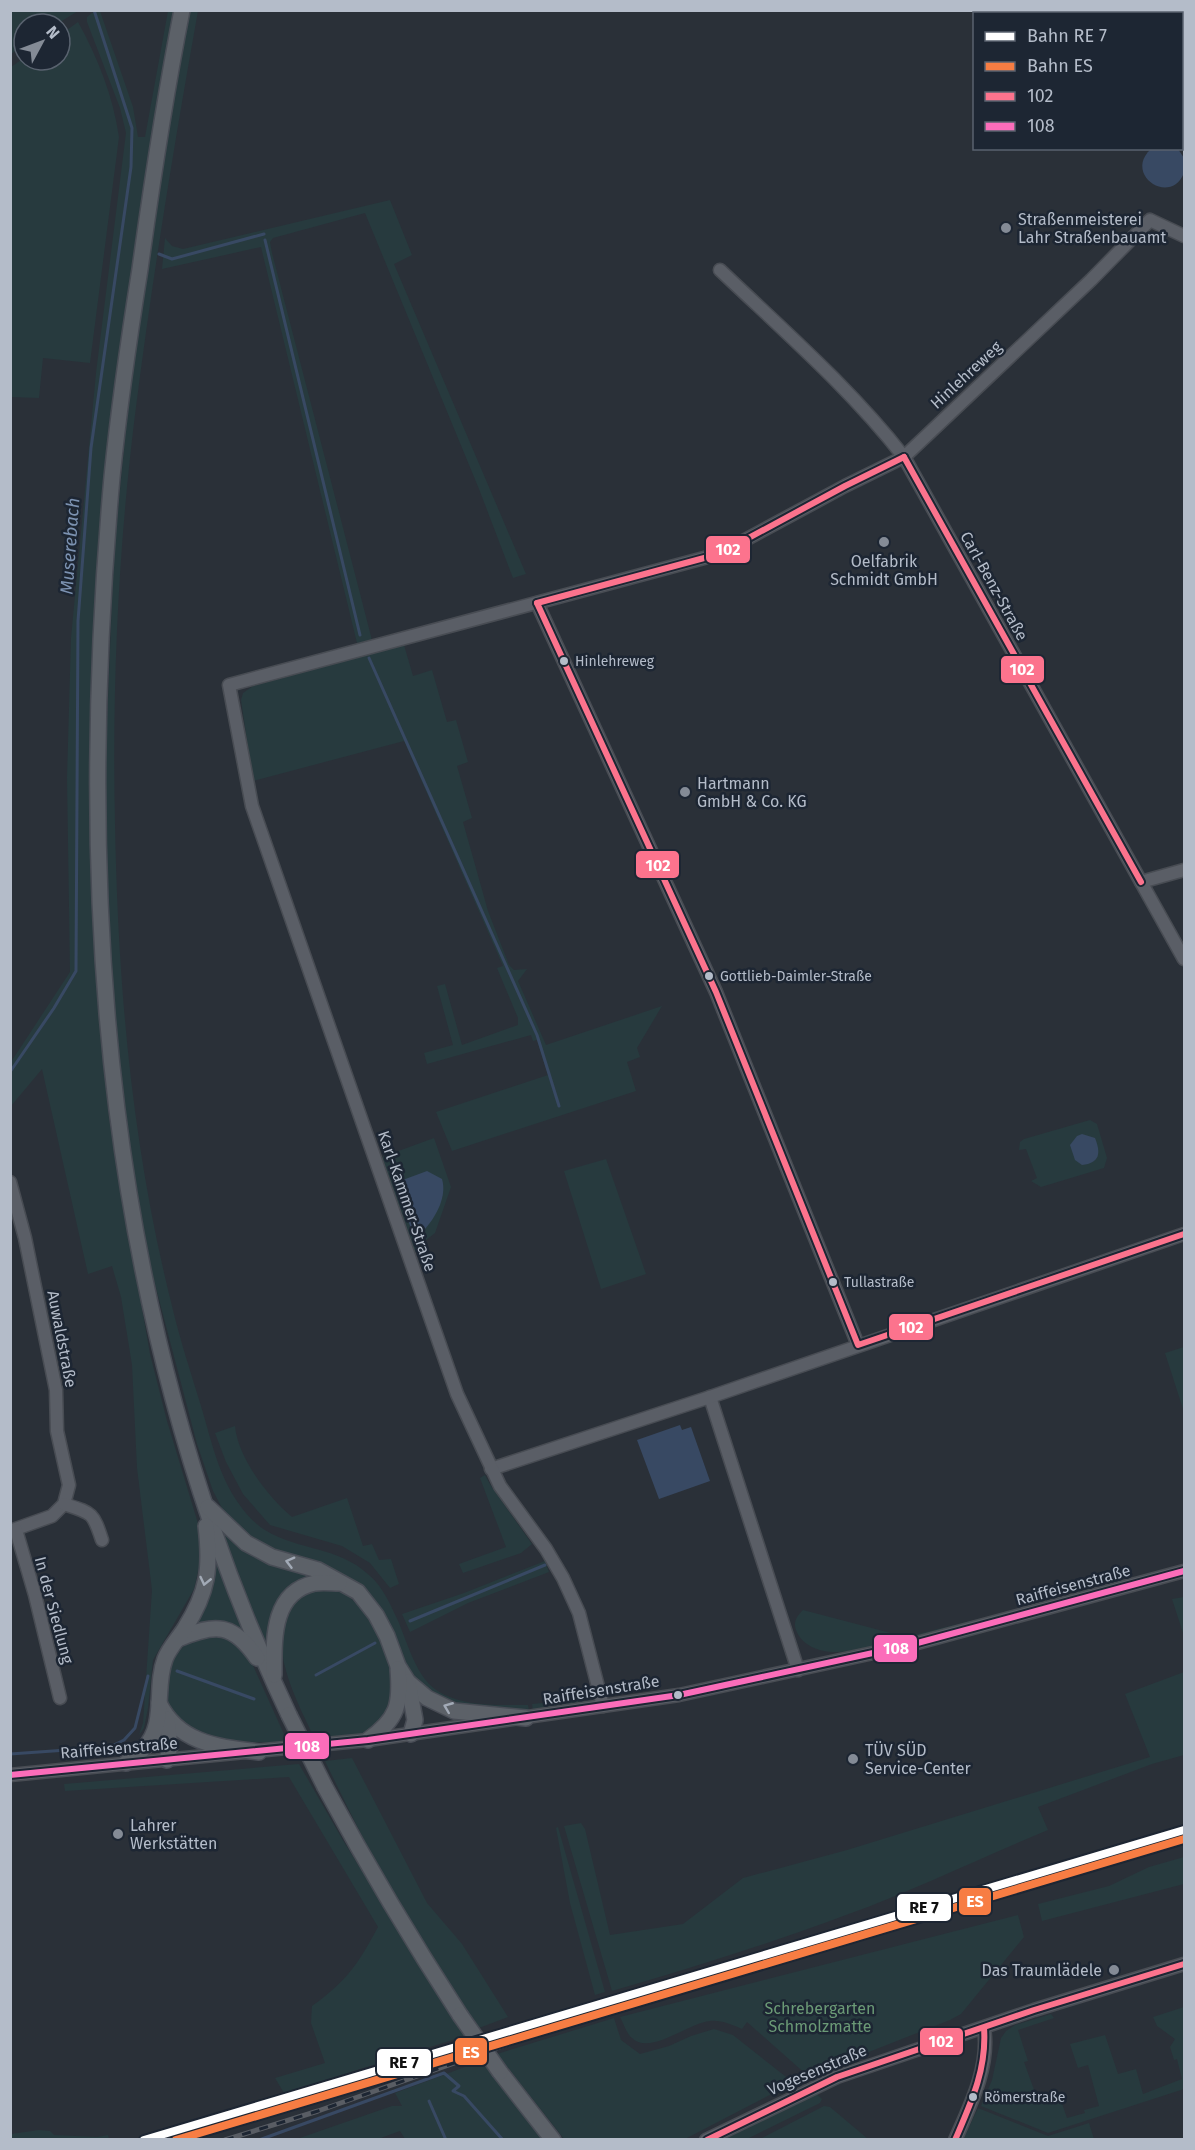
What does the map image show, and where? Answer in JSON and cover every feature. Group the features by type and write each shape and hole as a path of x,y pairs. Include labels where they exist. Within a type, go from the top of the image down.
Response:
{"main road":[{"path":"182,10 163,111 127,356 112,474 102,605 98,726 100,932 106,1016 121,1152 153,1319 186,1447 241,1603 273,1681 325,1788 380,1887 460,2015 500,2072 553,2139"},
{"path":"204,1502 246,1543 272,1557 318,1570 358,1592 376,1615 387,1636 404,1688 404,1717 411,1734"},
{"path":"167,1760 170,1746 162,1723 159,1703 160,1676 165,1657 193,1615 207,1582 209,1554 204,1502"},
{"path":"273,1681 274,1631 282,1608 297,1591 317,1583 344,1583"},
{"path":"178,1639 206,1629 226,1630 245,1641 273,1681"},
{"path":"404,1688 454,1711 526,1719"},
{"path":"368,1740 390,1722 404,1688"},
{"path":"162,1723 205,1743 224,1748 259,1752"},
{"path":"126,1763 145,1748 162,1723"}],"street":[{"name":"Hinlehreweg","path":"229,685 719,554 904,457 1091,280 1150,220 1185,236"},
{"name":"Carl-Benz-Straße","path":"720,270 864,408 904,457 1185,959"},
{"path":"537,603 716,992 858,1345"},
{"name":"Karl-Kammer-Straße","path":"229,685 252,806 457,1394 500,1486 546,1548 563,1578 579,1613 603,1706"},
{"path":"1141,882 1185,870"},
{"name":"Auwaldstraße","path":"10,1182 23,1231 56,1390 57,1431 69,1485 64,1504"},
{"path":"491,1469 1185,1234"},
{"path":"710,1396 798,1670"},
{"path":"13,1530 52,1516 64,1504 89,1512 96,1522 102,1540"},
{"name":"In der Siedlung","path":"13,1530 34,1595 60,1698"},
{"name":"Raiffeisenstraße","path":"10,1775 368,1740 526,1719 679,1695 986,1626 1185,1571"},
{"name":"Vogesenstraße","path":"706,2139 837,2077 1034,2010 1185,1964"},
{"path":"955,2139 985,2061 984,2028"}],"green space":[{"path":"11,10 78,10 72,15 72,12 12,12 11,54"},
{"path":"100,11 133,107 138,137 145,137 168,11 176,11 137,231 111,427 95,656 90,766 96,977 109,1118 150,1354 167,1421 200,1530 200,1563 194,1589 153,1660 148,1708 144,1728 139,1735 143,1723 152,1590 137,1468 132,1365 121,1297 112,1266 88,1274 42,1069 11,1106 11,1062 70,972 67,778 71,638 96,373 126,133 120,108 87,22 87,17"},
{"path":"189,11 198,11 156,263 129,466 120,568 114,722 117,885 124,1007 137,1127 158,1246 178,1331 216,1457 232,1493 245,1511 261,1528 278,1537 344,1559 369,1575 383,1591 390,1604 419,1670 428,1683 438,1691 462,1701 528,1705 529,1711 457,1706 431,1695 411,1674 369,1596 354,1581 320,1563 263,1548 235,1525 223,1510 213,1491 197,1444 151,1269 135,1184 120,1080 112,1001 105,859 106,747 114,552 131,375 152,221"},
{"path":"78,22 92,49 113,107 119,137 90,363 43,358 39,398 11,397 11,67 12,72 72,72 72,26"},
{"path":"390,200 412,255 394,264 526,574 513,578 479,489 365,213 273,238 270,242 272,253 372,640 357,643 261,247 162,269 165,238 172,246 183,249"},
{"path":"404,645 413,676 432,670 447,722 456,720 468,762 457,766 472,818 463,822 488,911 509,965 514,970 527,969 518,981 546,1045 662,1006 637,1048 640,1057 627,1062 636,1091 452,1151 436,1112 548,1075 537,1040 533,1041 531,1035 427,1064 424,1053 453,1045 437,986 445,984 462,1045 518,1025 518,1018 497,968 503,966 404,741 253,781 241,700 243,693 253,686"},
{"path":"1090,1120 1097,1124 1107,1158 1104,1168 1041,1187 1031,1181 1037,1178 1026,1149 1019,1150 1020,1142"},
{"path":"434,1138 451,1187 435,1233 426,1240 423,1250 414,1252 382,1157"},
{"path":"606,1159 646,1274 601,1289 564,1171"},
{"path":"1184,1347 1184,1412 1165,1353"},
{"path":"235,1426 237,1438 248,1464 264,1488 283,1509 292,1517 347,1498 363,1546 372,1544 379,1560 391,1559 399,1584 390,1588 370,1563 342,1546 270,1525 243,1494 226,1462 215,1433"},
{"path":"485,1475 532,1544 521,1553 463,1573 459,1564 506,1547 480,1478"},
{"path":"218,1524 322,1575 289,1593 267,1653"},
{"path":"215,1557 245,1633 190,1631"},
{"path":"545,1561 549,1572 468,1603 410,1632 402,1614 464,1593"},
{"path":"337,1589 357,1604 380,1636 389,1661 393,1706 378,1727 362,1734 315,1739 288,1676 281,1642 283,1625 289,1607 307,1590"},
{"path":"1184,1597 1184,1636 1172,1599"},
{"path":"803,1610 906,1637 970,1621 972,1624 879,1646 829,1652 811,1647 798,1634 795,1621"},
{"path":"220,1632 246,1650 288,1743 223,1741 191,1731 169,1708 164,1693 168,1665 177,1652 192,1639"},
{"path":"1184,1672 1184,1755 1152,1764 1038,1807 1048,1830 897,1895 759,1946 612,1991 564,1826 581,1823 585,1829 610,1935 683,1924 743,1878 847,1850 1150,1757 1125,1694"},
{"path":"590,1689 586,1696 573,1704 533,1711 532,1704 575,1700"},
{"path":"352,1758 427,1903 462,1944 508,2017 479,2028 414,1932 377,1865 325,1761"},
{"path":"299,1764 344,1842 465,2036 284,2093 275,2078 325,2063 311,2023 312,2006 351,1971 378,1927 289,1777 65,1791 64,1784"},
{"path":"558,1827 605,1992 595,1995 570,1903 556,1828"},
{"path":"1184,1857 1184,1884 1042,1921 1038,1904 1109,1886 1149,1867"},
{"name":"Schrebergarten Schmolzmatte","path":"1018,1915 1024,1937 961,2014 808,2076 747,2022 742,2029 719,2021 710,2021 649,2043 632,2038 620,2017"},
{"path":"1184,2007 1184,2089 1048,2133 981,2106 992,2080 1001,2038 1006,2031 1015,2025 1051,2014 1054,2018 1018,2030 1028,2061 1024,2062 1037,2098 1058,2092 1067,2118 1099,2106 1088,2065 1078,2068 1070,2044 1105,2035 1118,2074 1136,2069 1143,2094 1182,2079 1177,2059 1174,2060 1170,2047 1175,2039 1157,2026 1153,2017"},
{"path":"614,2018 621,2040 640,2054 714,2029 733,2035 790,2080 789,2085 685,2139 564,2139 497,2054"},
{"path":"481,2061 543,2139 405,2139 400,2131 378,2139 294,2140 392,2106 402,2106 395,2093"},
{"path":"814,2092 822,2099 820,2103 747,2139 715,2140"},
{"path":"824,2106 830,2107 868,2139 760,2139"},
{"path":"978,2108 1048,2136 1089,2123 1094,2139 964,2138"},
{"path":"39,2130 50,2131 54,2135 97,2137 108,2135 109,2139 11,2139 11,2134"}],"water":[{"path":"1150,150 1179,150 1184,158 1184,173 1177,183 1169,187 1160,187 1145,177 1142,168 1144,159"},
{"path":"1082,1134 1095,1138 1098,1156 1096,1160 1082,1165 1075,1160 1070,1145 1077,1136"},
{"path":"427,1171 442,1179 442,1199 437,1212 425,1229 412,1231 398,1193 400,1181"},
{"path":"680,1425 682,1430 691,1427 710,1481 659,1499 637,1440"}],"waterway":[{"name":"Muserebach","path":"10,1072 54,1008 76,971 78,621 91,448 131,167 132,128 94,10"},
{"path":"159,254 172,259 264,234"},
{"path":"265,240 360,635"},
{"path":"369,658 537,1035 559,1106"},
{"path":"410,1621 545,1565"},
{"path":"316,1675 375,1643"},
{"path":"177,1671 254,1699"},
{"path":"10,1754 110,1747 124,1740 135,1728 148,1676"},
{"path":"259,2140 444,2073 459,2086 453,2091 464,2096 503,2140"},
{"path":"429,2101 446,2140"}],"railway":[{"path":"225,2140 318,2111 514,2042"}],"transit line":[{"name":"102","path":"904,457 1141,882"},
{"name":"102","path":"537,603 719,554 904,457"},
{"name":"102","path":"537,603 716,992 858,1345 1184,1234"},
{"name":"108","path":"10,1775 368,1740 679,1695 910,1645 1184,1571"},
{"path":"144,2140 1184,1830"},
{"name":"102","path":"707,2140 837,2077 1034,2010 1184,1964"},
{"name":"102","path":"955,2140 977,2086 983,2058 984,2028"}],"rail line":[{"name":"ES","path":"176,2140 1184,1839"}],"place":[{"name":"Straßenmeisterei Lahr Straßenbauamt","path":"1006,228"},
{"name":"Oelfabrik Schmidt GmbH","path":"884,542"},
{"name":"Hinlehreweg","path":"564,661"},
{"name":"Hartmann GmbH & Co. KG","path":"685,792"},
{"name":"Gottlieb-Daimler-Straße","path":"709,976"},
{"name":"Tullastraße","path":"833,1282"},
{"name":"TÜV SÜD Service-Center","path":"853,1759"},
{"name":"Lahrer Werkstätten","path":"118,1834"},
{"name":"Das Traumlädele","path":"1114,1970"},
{"name":"Römerstraße","path":"973,2097"}]}
